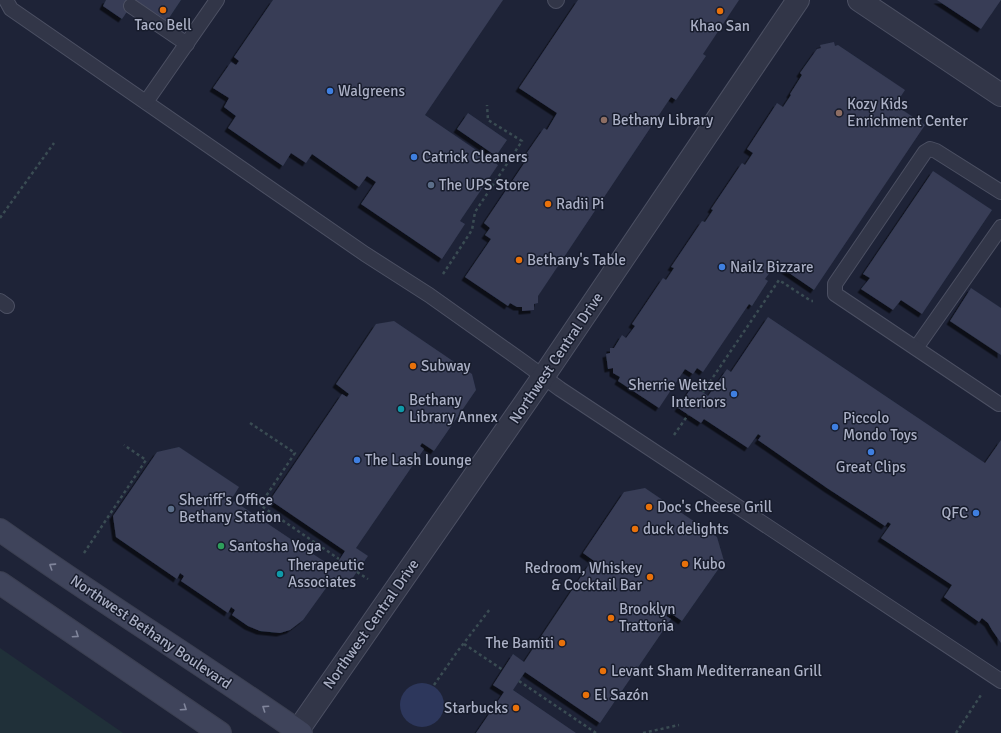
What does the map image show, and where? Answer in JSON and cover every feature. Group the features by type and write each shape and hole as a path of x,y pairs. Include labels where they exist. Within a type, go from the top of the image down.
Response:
{"main road":[{"name":"Northwest Bethany Boulevard","path":"0,530 40,559 249,697 298,732"},
{"path":"0,583 220,733"}],"street":[{"name":"Northwest Central Drive","path":"298,732 543,377 798,0"},
{"path":"859,0 1001,95"}],"lane":[{"path":"146,102 217,0"},
{"path":"6,5 358,249 429,295 560,389 997,679"},
{"path":"131,6 187,44"},
{"path":"999,404 835,294 835,284 925,152 930,149 936,151 1001,192"},
{"path":"916,348 1001,227"}],"path":[{"path":"443,274 472,230 476,212 522,141 488,120 487,105"},
{"path":"0,218 54,143"},
{"path":"703,392 779,280 810,301 835,294"},
{"path":"250,423 295,453 260,505 339,560"},
{"path":"96,535 146,460 124,445"},
{"path":"434,685 490,608"},
{"path":"464,644 503,670"},
{"path":"956,733 997,679"},
{"path":"519,681 596,733"},
{"path":"643,733 679,726"}],"shaded area":[{"path":"0,648 123,733 0,733"}],"water":[{"path":"418,683 426,683 431,684 438,689 443,696 443,714 438,721 431,726 418,727 410,724 403,717 400,709 400,701 403,693 410,686"}],"building":[{"name":"Taco Bell","path":"106,0 135,0 122,19 103,6"},
{"name":"Taco Bell","path":"135,0 181,0 167,21"},
{"name":"Walgreens","path":"273,0 503,0 425,115 498,165 460,221 465,224 442,259 361,204 376,182 367,176 359,187 312,154 306,163 291,153 283,166 228,128 236,116 224,107 229,98 213,88 231,62 236,65 239,61 234,57"},
{"path":"578,0 739,0 703,54 706,56 676,100 671,97 538,296 538,303 534,304 534,310 522,311 522,307 517,307 510,303 508,306 465,277 491,239 485,235 490,228 484,223 529,156 526,154 544,128 547,130 557,113 519,88"},
{"path":"937,0 1001,0 981,29"},
{"path":"834,42 835,46 838,45 905,90 895,105 925,125 814,290 776,264 765,279 768,281 752,306 749,304 703,372 697,368 693,374 685,369 659,408 618,381 620,377 613,373 613,368 608,369 606,354 610,353 610,348 614,348 622,335 626,338 635,326 632,324 663,278 666,280 674,268 671,267 702,221 705,222 713,210 711,209 742,163 745,165 753,153 747,149 777,103 783,107 802,75 800,73 817,49 821,48 820,45"},
{"path":"468,113 507,140 496,156 457,129"},
{"path":"933,171 992,210 922,314 901,300 893,310 861,289 870,278 863,274"},
{"path":"971,288 1001,308 1001,355 950,321"},
{"path":"768,317 985,463 1001,440 1001,643 988,623 982,618 979,622 944,597 952,585 881,538 891,524 888,522 885,526 827,488 758,440 761,436 758,434 748,448 704,419 701,423 678,408 693,385 708,396 727,369 731,372"},
{"path":"394,321 472,374 476,390 434,451 422,443 420,446 424,449 356,548 368,556 347,586 334,577 303,620 290,630 280,633 260,631 248,626 232,615 235,610 231,607 228,613 181,581 184,576 180,573 177,579 116,537 113,516 157,452 179,447 239,487 229,503 232,505 234,501 334,568 345,551 270,500 342,394 347,397 349,394 336,384 376,324"},
{"path":"645,488 717,537 724,561 682,621 669,612 666,616 671,619 600,723 525,672 513,690 576,733 476,733 504,692 493,685 513,654 524,662 590,563 595,566 597,563 583,553 624,492"}],"place":[{"name":"Taco Bell","path":"163,10"},
{"name":"Khao San","path":"720,11"},
{"name":"Walgreens","path":"330,91"},
{"name":"Kozy Kids Enrichment Center","path":"839,113"},
{"name":"Bethany Library","path":"604,120"},
{"name":"Catrick Cleaners","path":"414,157"},
{"name":"The UPS Store","path":"431,185"},
{"name":"Radii Pi","path":"548,204"},
{"name":"Bethany's Table","path":"519,260"},
{"name":"Nailz Bizzare","path":"722,267"},
{"name":"Subway","path":"413,366"},
{"name":"Sherrie Weitzel Interiors","path":"734,394"},
{"name":"Bethany Library Annex","path":"401,409"},
{"name":"Piccolo Mondo Toys","path":"835,427"},
{"name":"Great Clips","path":"871,452"},
{"name":"The Lash Lounge","path":"357,460"},
{"name":"Doc's Cheese Grill","path":"649,507"},
{"name":"Sheriff's Office Bethany Station","path":"171,509"},
{"name":"QFC","path":"976,513"},
{"name":"duck delights","path":"635,529"},
{"name":"Santosha Yoga","path":"221,546"},
{"name":"Kubo","path":"685,564"},
{"name":"Therapeutic Associates","path":"280,574"},
{"name":"Redroom, Whiskey & Cocktail Bar","path":"650,577"},
{"name":"Brooklyn Trattoria","path":"611,618"},
{"name":"The Bamiti","path":"562,643"},
{"name":"Levant Sham Mediterranean Grill","path":"603,671"},
{"name":"El Sazón","path":"586,695"},
{"name":"Starbucks","path":"516,708"}]}
